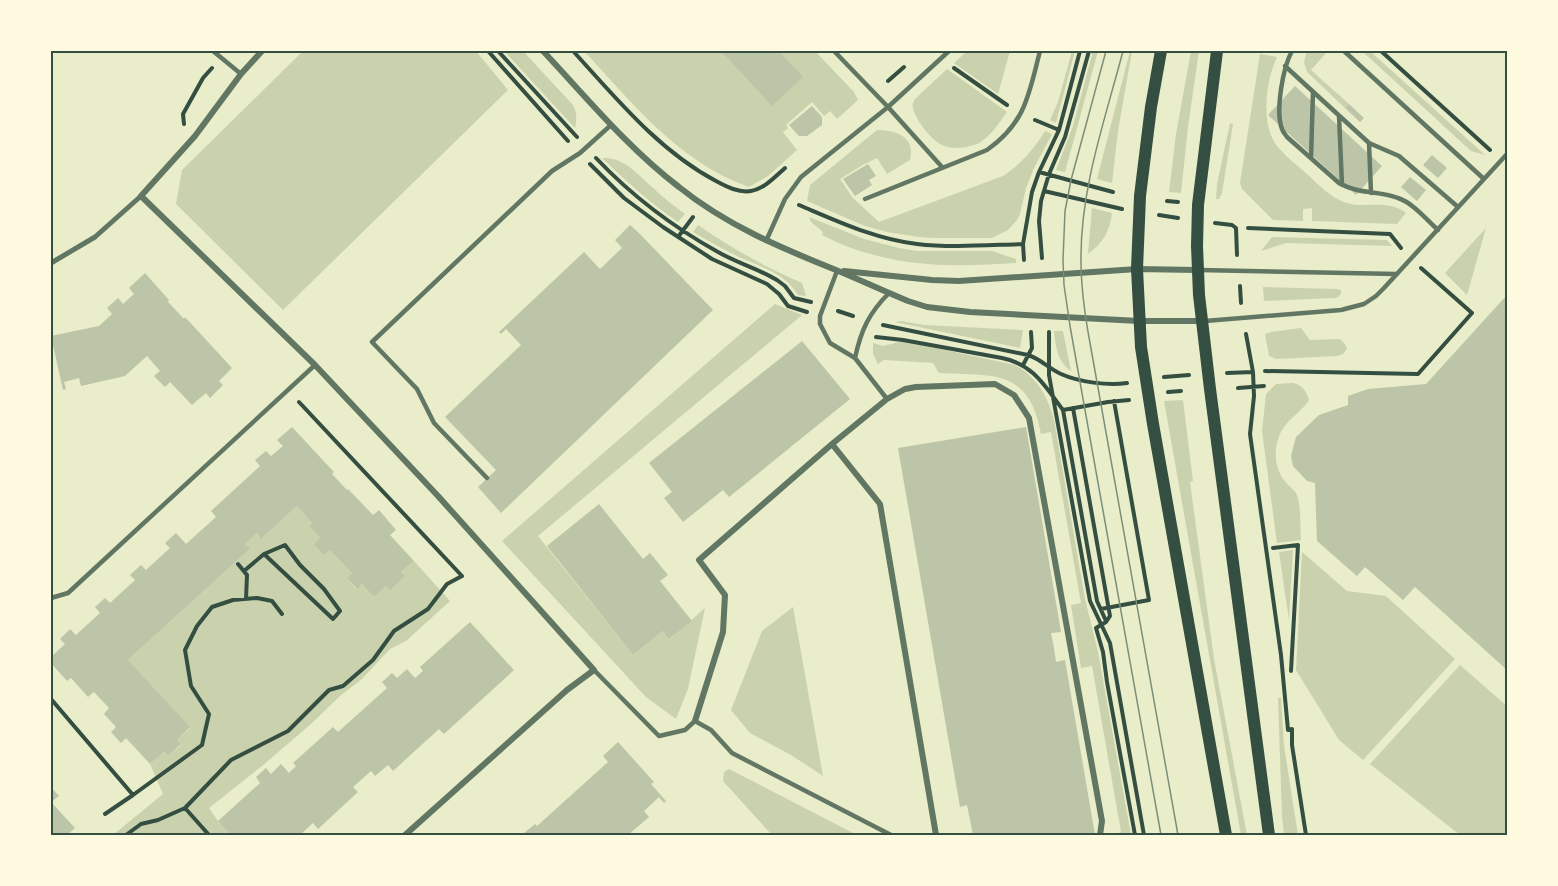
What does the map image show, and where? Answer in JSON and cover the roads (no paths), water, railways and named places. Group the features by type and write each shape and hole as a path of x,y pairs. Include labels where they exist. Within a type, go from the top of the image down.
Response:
{"main road":[{"path":"1161,51 1151,107 1140,196 1137,269 1139,321 1149,405 1226,835"},
{"path":"1217,51 1198,205 1197,270 1211,401 1269,835"}],"street":[{"path":"51,263 95,237 141,196 186,146 241,74 262,51"},
{"path":"543,51 611,125 653,167 680,189 736,226 766,241 889,293 927,307 947,310 1139,321 1202,321"},
{"path":"141,196 315,365 438,496 594,670 567,690 405,835"},
{"path":"837,271 959,281 1137,269 1197,270"},
{"path":"695,722 723,632 725,595 699,560 887,399 905,389 916,387 995,384 1014,395 1029,418 1102,821 1100,835"},
{"path":"832,444 880,504 936,835"}],"lane":[{"path":"834,51 942,167"},
{"path":"766,241 785,199 801,177 888,107 949,51"},
{"path":"865,199 987,150 1001,140 1012,129 1027,101 1040,51"},
{"path":"1292,51 1285,66 1281,90 1281,128 1287,137 1348,189 1395,196 1404,200 1438,230"},
{"path":"1344,51 1484,179"},
{"path":"216,52 241,74"},
{"path":"1285,66 1369,143 1399,156 1458,207"},
{"path":"1311,158 1313,92"},
{"path":"1339,116 1342,185"},
{"path":"487,478 434,423 417,389 372,342 552,171 580,153 611,125"},
{"path":"1369,143 1371,193"},
{"path":"1202,321 1311,313 1352,308 1364,304 1376,296 1412,259 1507,154"},
{"path":"1197,270 1397,274"},
{"path":"837,271 820,316 820,324 830,343 855,358 887,399"},
{"path":"855,358 866,322 889,293"},
{"path":"51,598 68,593 315,365"},
{"path":"594,670 659,736 685,730 695,722 711,729 732,753 891,835"}],"tram line":[{"path":"1106,51 1071,180 1065,211 1064,285 1161,835"},
{"path":"1123,51 1089,181 1082,234 1082,282 1088,333 1178,835"}]}
